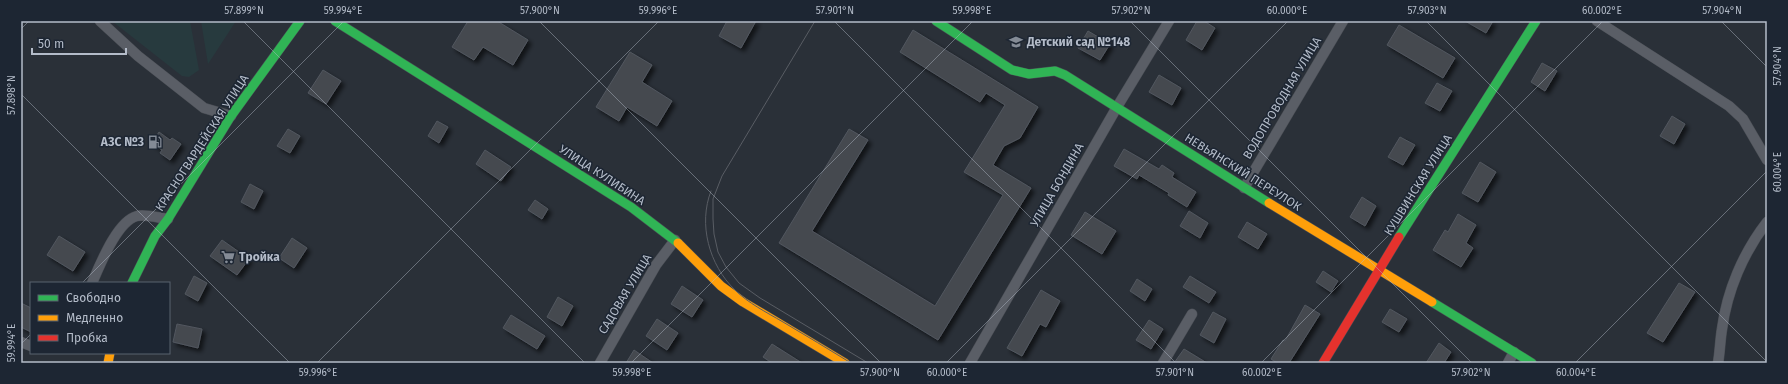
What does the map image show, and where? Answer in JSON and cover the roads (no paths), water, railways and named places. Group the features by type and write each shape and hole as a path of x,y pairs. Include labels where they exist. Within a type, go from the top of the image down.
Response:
{"main road":[{"name":"КРАСНОГВАРДЕЙСКАЯ УЛИЦА","path":"132,282 155,236 168,219 232,116 300,21"},
{"name":"УЛИЦА КУЛИБИНА","path":"335,21 631,207 675,240 721,286 743,302 845,363"},
{"name":"НЕВЬЯНСКИЙ ПЕРЕУЛОК","path":"936,21 1012,70 1029,74 1055,71 1061,72 1244,188 1532,363"},
{"name":"КУШВИНСКАЯ УЛИЦА","path":"1323,363 1379,269 1536,21"}],"street":[{"path":"100,21 148,65 204,108 232,116"},
{"name":"УЛИЦА БОНДИНА","path":"970,363 1117,107 1169,21"},
{"name":"ВОДОПРОВОДНАЯ УЛИЦА","path":"1244,188 1343,21"},
{"path":"1597,21 1729,106 1743,119 1767,160"},
{"path":"93,282 119,231 129,219 141,216 168,219"},
{"path":"1718,363 1722,329 1727,306 1740,266 1754,239 1767,222"},
{"name":"САДОВАЯ УЛИЦА","path":"600,363 656,265 675,240"},
{"path":"1163,363 1192,314"},
{"path":"1508,363 1514,352"}],"tram line":[{"path":"815,21 722,176 713,199 714,234 718,252 726,267 739,283 760,298 868,363"},
{"path":"711,191 707,204 706,217 708,244 718,269 726,280 740,295 751,303 851,363"}],"place":[{"name":"Детский сад №148","path":"1016,42"},
{"name":"АЗС №3","path":"155,142"},
{"name":"Тройка","path":"228,257"}]}
